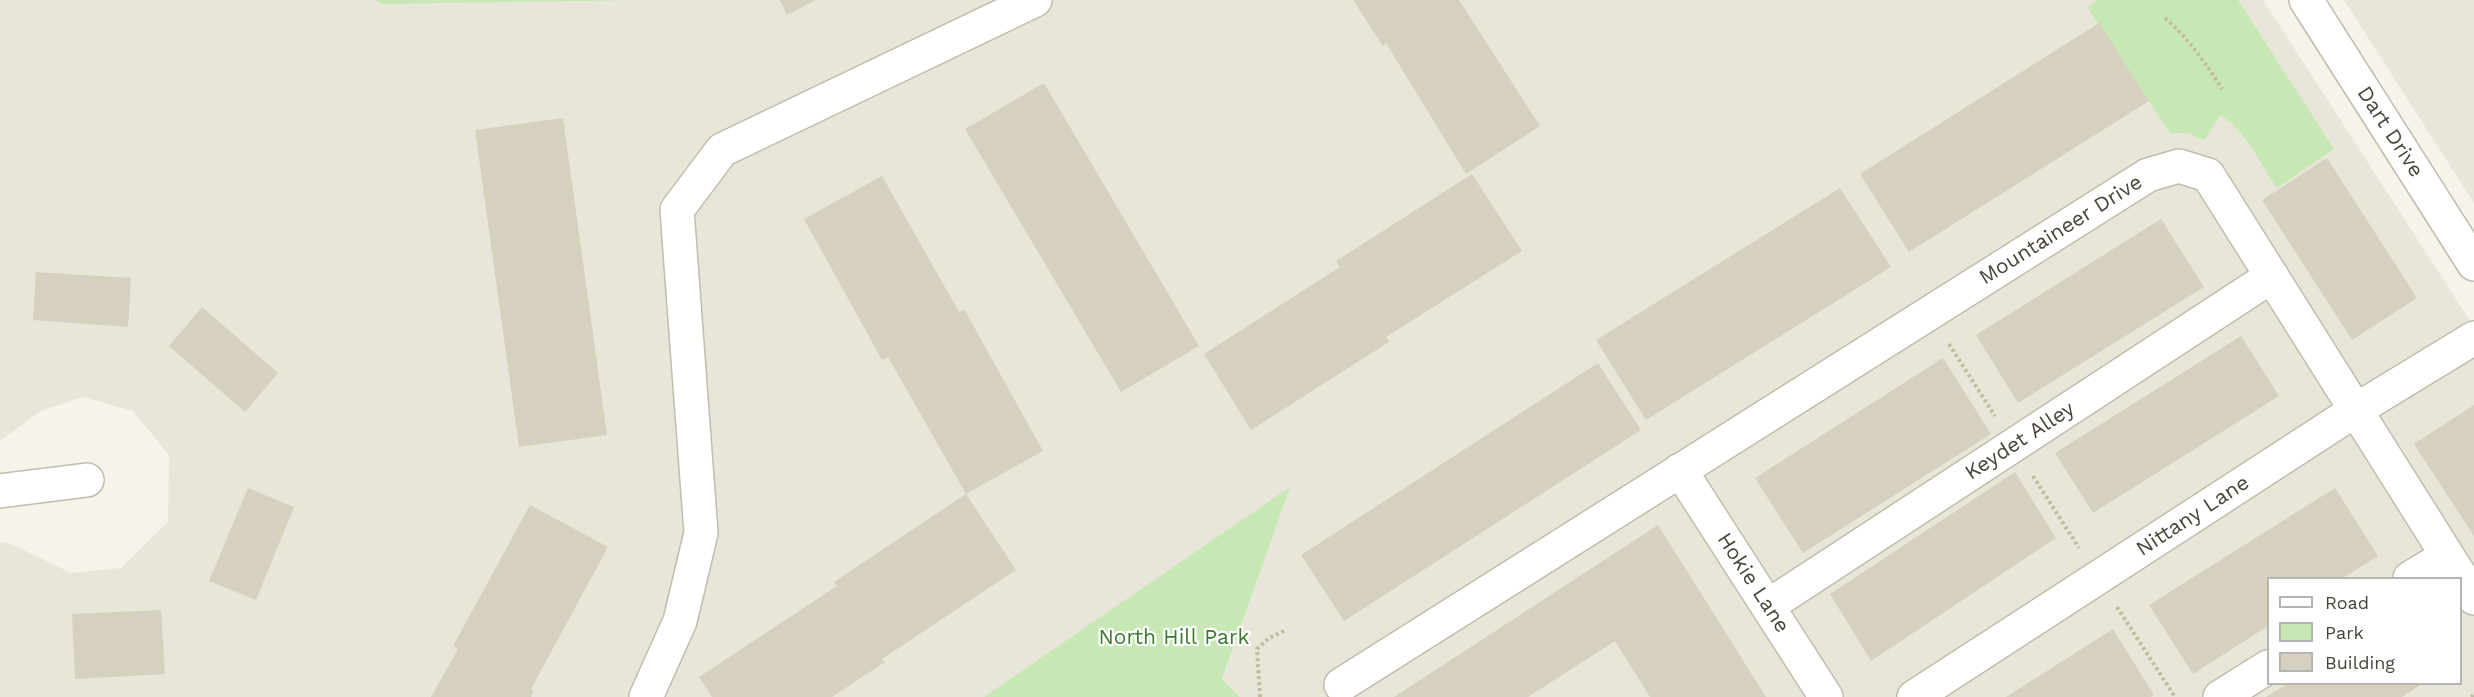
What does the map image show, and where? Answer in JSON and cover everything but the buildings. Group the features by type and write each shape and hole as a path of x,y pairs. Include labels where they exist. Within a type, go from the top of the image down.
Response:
{"street":[{"path":"646,697 681,621 701,532 677,210 722,150 1035,0"},
{"name":"Dart Drive","path":"2306,0 2474,264"},
{"name":"Mountaineer Drive","path":"1341,685 2148,175 2179,166 2208,174 2460,577"},
{"name":"Keydet Alley","path":"1768,606 2272,276"},
{"name":"Nittany Lane","path":"1914,697 2356,410 2474,338"},
{"name":"Hokie Lane","path":"1680,470 1826,697"},
{"path":"0,491 87,480"},
{"path":"2413,577 2447,556"},
{"name":"Mountaineer Drive","path":"2462,579 2474,598"},
{"path":"2220,697 2267,668"}],"path":[{"path":"2164,18 2201,55 2222,89"},
{"path":"1929,313 2175,697"},
{"path":"1260,697 1257,649 1269,638 1284,631"}],"shaded area":[{"path":"0,0 2263,0 2474,327 2474,697 1240,697 1222,680 1275,527 1008,697 0,697 0,542 9,543 71,573 121,568 168,522 169,455 133,411 83,397 41,411 0,441"},
{"path":"2344,0 2474,0 2474,203"}],"green space":[{"path":"374,0 643,0 381,4"},
{"path":"2098,0 2238,0 2334,149 2277,188 2238,130 2220,115 2205,139 2201,140 2187,133 2170,133 2087,7"},
{"name":"North Hill Park","path":"1290,487 1222,679 1240,697 984,697"}]}
